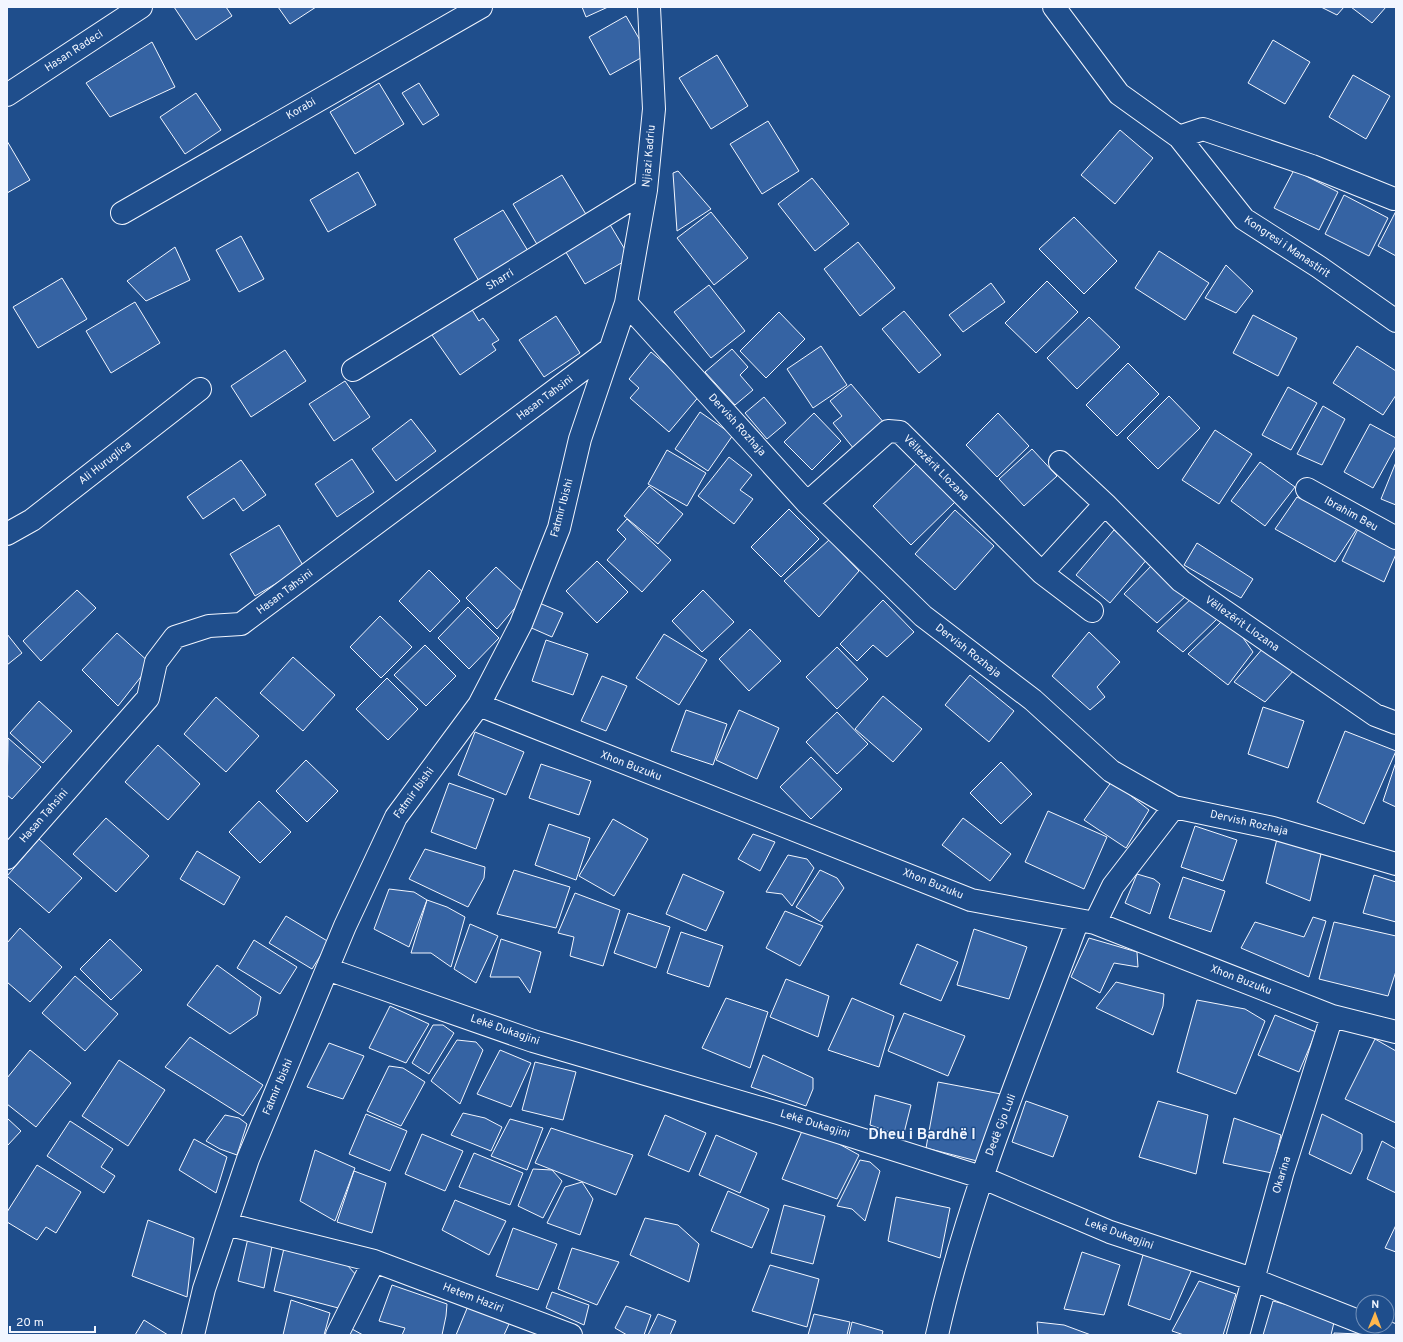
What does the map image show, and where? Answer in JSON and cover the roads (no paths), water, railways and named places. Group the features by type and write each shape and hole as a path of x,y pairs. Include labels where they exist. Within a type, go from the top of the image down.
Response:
{"street":[{"name":"Hasan Radeci","path":"7,96 141,7"},
{"name":"Korabi","path":"122,213 481,7"},
{"name":"Njiazi Kadriu","path":"626,303 646,190 654,109 649,7"},
{"name":"Kongresi i Manastirit","path":"1054,7 1119,94 1179,137 1244,219 1319,267 1396,321"},
{"path":"1179,137 1203,129 1312,166 1394,200"},
{"name":"Sharri","path":"353,370 646,190"},
{"name":"Fatmir Ibishi","path":"193,1335 204,1289 248,1160 327,970 396,817 479,705 521,624 559,528 580,439 626,303"},
{"name":"Dervish Rozhaja","path":"626,303 807,503 923,616 1033,700 1111,771 1174,807 1273,828 1396,864"},
{"name":"Hasan Tahsini","path":"7,858 148,698 156,662 175,637 209,626 241,624 609,350"},
{"name":"Ali Huruglica","path":"7,534 32,520 200,389"},
{"name":"Vëllezërit Llozana","path":"807,503 888,431 900,432 1042,573 1092,611"},
{"name":"Vëllezërit Llozana","path":"1060,462 1105,504 1181,581 1375,715 1396,723"},
{"name":"Ibrahim Beu","path":"1307,489 1396,538"},
{"path":"1042,573 1105,504"},
{"name":"Xhon Buzuku","path":"479,705 971,900 1086,922 1332,1016 1396,1032"},
{"name":"Dedë Gjo Luli","path":"937,1335 946,1297 981,1176 1086,922 1174,807"},
{"name":"Lekë Dukagjini","path":"327,970 533,1040 785,1115 981,1176 1110,1232 1252,1279 1355,1320"},
{"name":"Okarina","path":"1238,1335 1252,1279 1282,1174 1332,1016"},
{"name":"Hetem Haziri","path":"226,1224 374,1261 571,1335"},
{"path":"337,1335 374,1261"}],"district":[{"name":"Dheu i Bardhë I","path":"922,1135"}]}
